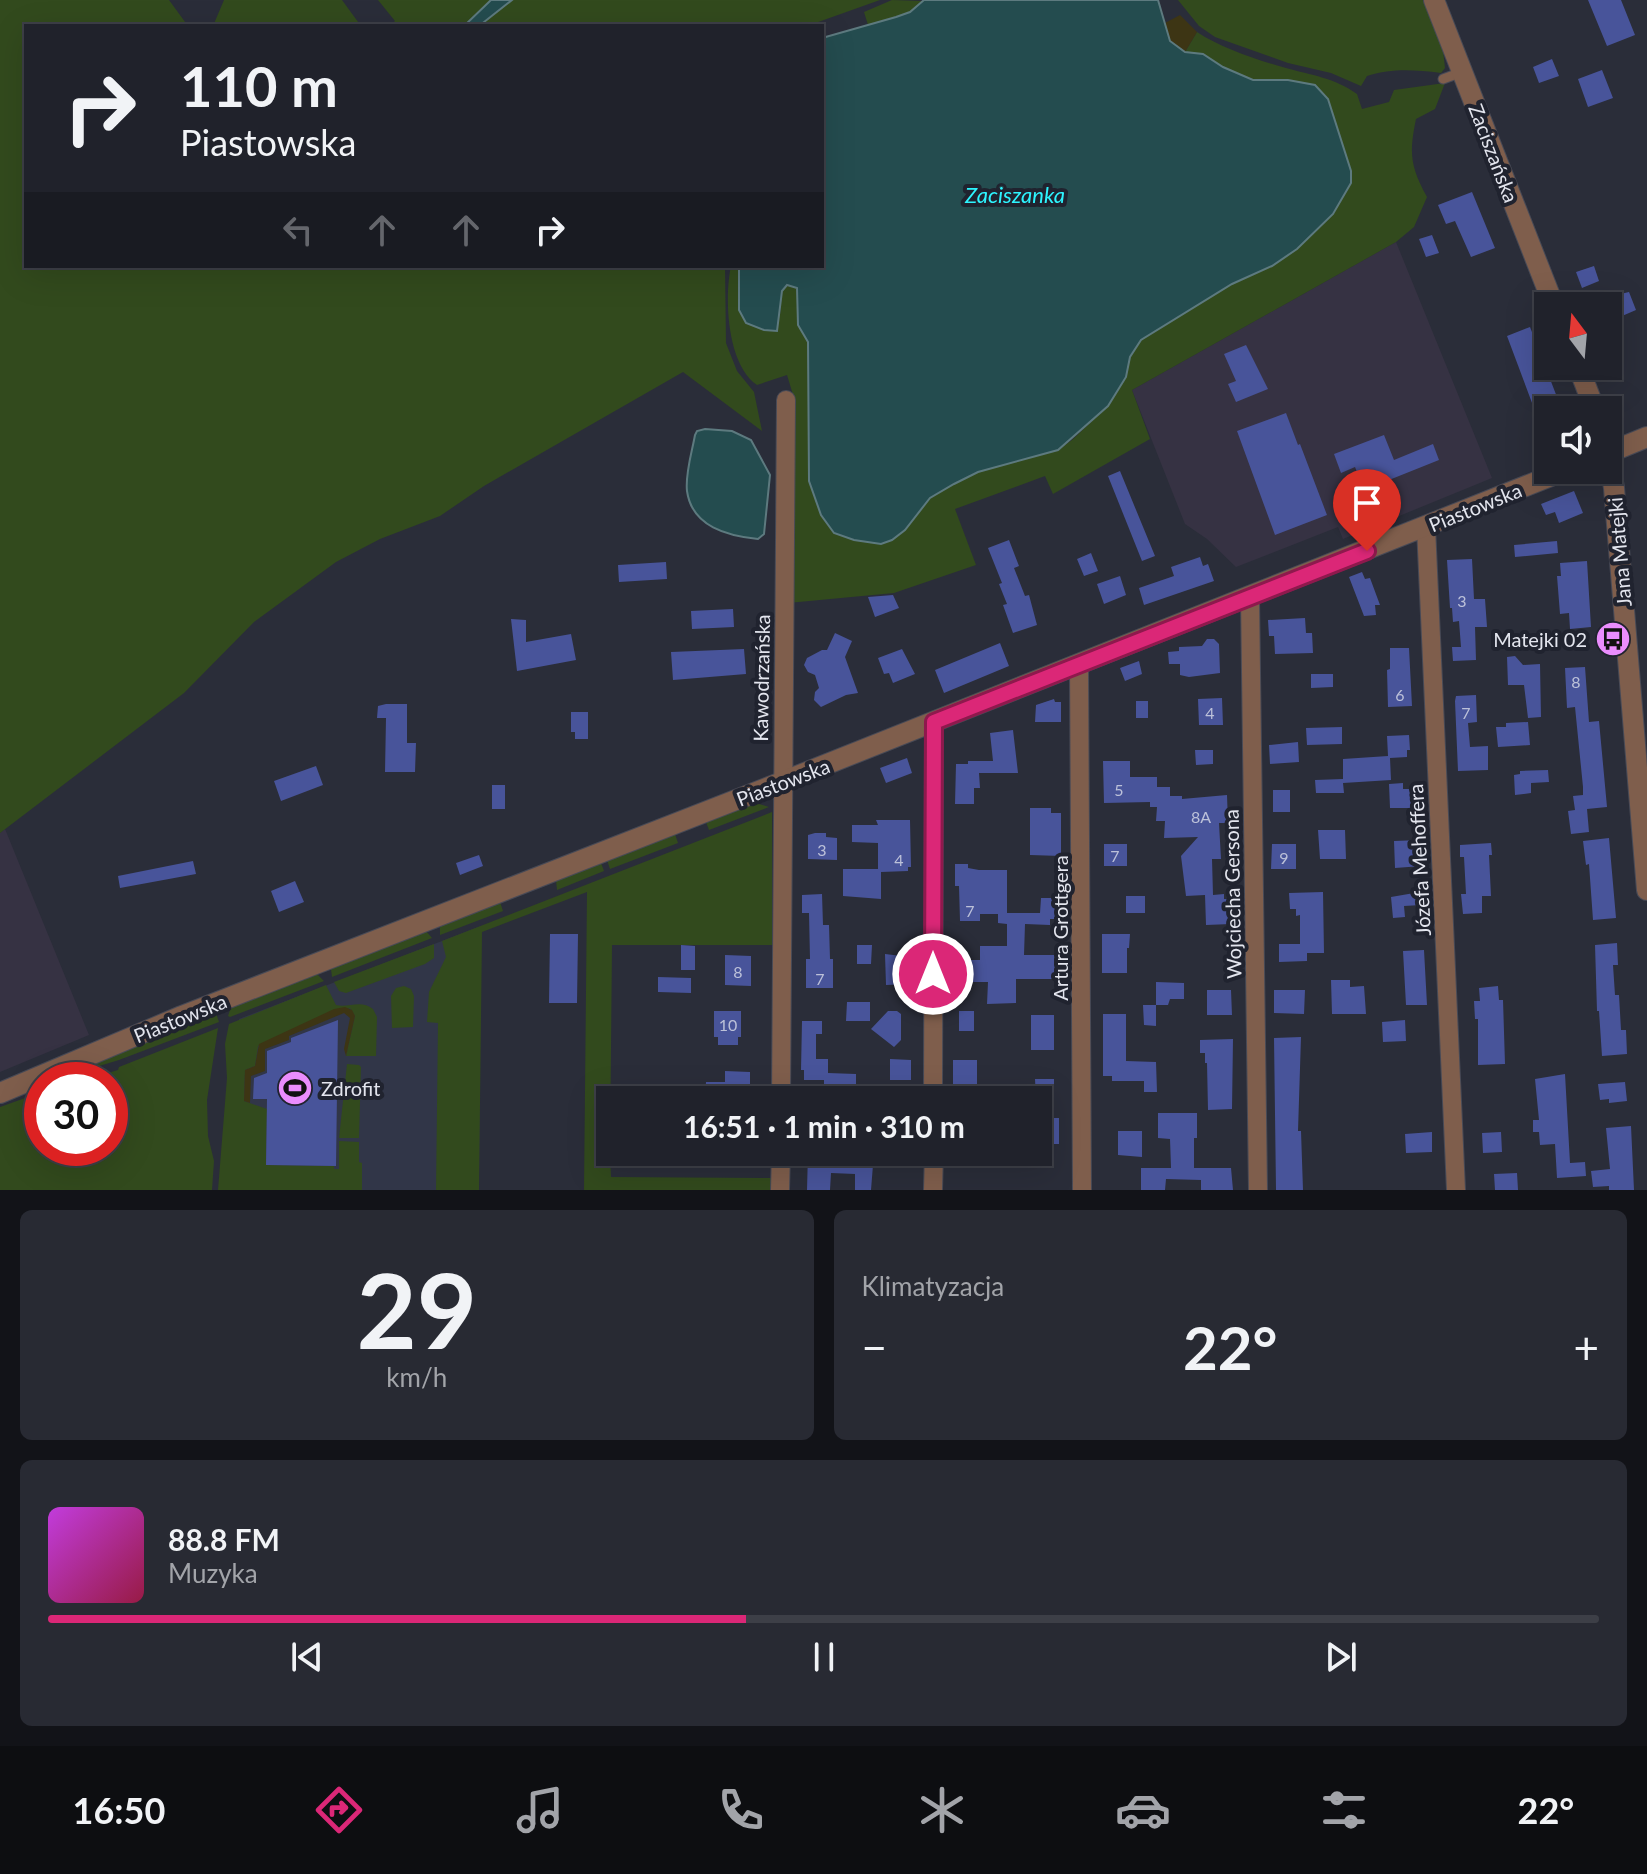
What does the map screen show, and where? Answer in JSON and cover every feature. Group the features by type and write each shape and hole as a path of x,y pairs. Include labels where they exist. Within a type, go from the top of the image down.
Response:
{"street":[{"name":"Zaciszańska","path":"1434,0 1549,292"},
{"name":"Kawodrzańska","path":"781,1086 786,400"},
{"path":"1622,447 1647,437"},
{"name":"Piastowska","path":"0,1093 196,1011 1250,598 1534,483"},
{"name":"Jana Matejki","path":"1612,484 1647,890"},
{"name":"Józefa Mehoffera","path":"1426,527 1456,1190"},
{"name":"Wojciecha Gersona","path":"1250,598 1258,1190"},
{"name":"Artura Grottgera","path":"1079,665 1082,1190"},
{"path":"933,1086 934,722"},
{"path":"780,1190 781,1166"},
{"path":"933,1190 934,1166"}],"lane":[{"path":"1443,79 1463,72"}],"shaded area":[{"path":"1396,242 1492,478 1343,539 1338,527 1236,567 1207,539 1185,524 1132,390"},
{"path":"5,829 89,1035 0,1072 0,833"},
{"path":"481,926 479,1190 225,1190 239,1019"}],"green space":[{"path":"0,0 169,0 187,24 24,24 24,268 725,268 726,343 737,371 754,392 762,431 683,372 484,486 440,516 380,539 336,562 254,622 184,693 0,833"},
{"path":"224,0 342,0 360,24 214,24"},
{"path":"378,0 880,0 813,24 391,24 395,21"},
{"path":"892,0 922,1 910,12 868,25 864,12"},
{"path":"1178,0 1423,0 1443,50 1445,68 1441,73 1404,70 1377,73 1367,76 1361,86 1331,73 1288,63 1215,37 1199,26"},
{"path":"1197,32 1251,57 1340,84 1357,94 1362,109 1389,102 1394,90 1445,83 1435,109 1416,119 1412,159 1427,197 1414,227 1396,242 1132,390 1150,439 1053,494 1045,476 955,509 976,565 894,593 788,603 794,398 787,375 757,385 739,362 728,312 731,268 739,268 739,310 746,323 780,315 782,291 786,285 797,288 798,325 808,342 809,481 821,515 892,540 905,530 930,498 954,484 978,472 1058,450 1072,440 1108,406 1126,377 1130,357 1141,340 1232,284 1272,266 1351,171 1328,99 1288,80 1253,80 1203,54 1185,52"},
{"path":"756,803 769,807 709,830 706,822"},
{"path":"772,812 772,945 612,945 611,1086 596,1086 596,1166 611,1166 611,1177 774,1178 775,1190 584,1190 587,892 482,932 479,1190 436,1190 438,1023 427,1022 429,992 446,957 442,941"},
{"path":"675,834 678,843 610,869 607,860"},
{"path":"601,863 604,871 557,890 556,880"},
{"path":"500,902 503,911 440,935 440,926"},
{"path":"426,931 432,938 332,977 331,969"},
{"path":"434,944 434,958 425,964 346,993 339,991 334,982"},
{"path":"317,974 324,981 228,1016 231,1007"},
{"path":"326,985 336,1005 359,1004 373,1009 377,1017 376,1056 346,1056 355,1016 350,1008 258,1046 255,1066 245,1070 244,1101 267,1109 266,1165 334,1166 334,1169 339,1169 339,1141 359,1142 362,1190 218,1190 227,1078 225,1044 229,1024"},
{"path":"404,986 411,989 414,996 413,1027 392,1028 391,996 396,988"},
{"path":"216,1013 219,1022 119,1060 97,1062"},
{"path":"218,1028 207,1100 208,1136 214,1161 212,1190 0,1190 0,1107 24,1098 24,1166 128,1166 128,1063"},
{"path":"347,1064 361,1067 359,1138 339,1138"}],"sand":[{"path":"1180,15 1197,32 1185,52 1170,41 1165,23"},
{"path":"345,1007 352,1010 355,1016 346,1056 344,1049 350,1018 344,1013 265,1049 265,1071 251,1076 250,1103 244,1101 245,1070 255,1066 259,1044 334,1009"}],"water":[{"path":"491,0 512,0 482,24 466,24"},
{"name":"Zaciszanka","path":"924,0 1158,0 1170,41 1185,52 1203,54 1253,80 1288,80 1315,85 1328,99 1351,171 1351,183 1333,214 1297,249 1272,266 1232,284 1141,340 1130,357 1126,377 1108,406 1058,450 978,472 954,484 930,498 905,530 881,544 834,533 821,515 809,481 808,342 798,325 797,288 787,285 782,291 777,331 764,330 746,323 739,310 739,268 824,268 824,37 910,12"},
{"path":"697,431 732,431 751,440 770,475 764,534 758,539 713,527 696,513 690,503 687,491 689,463 695,435"}],"building":[{"path":"1588,0 1621,0 1635,35 1607,46"},
{"path":"1552,59 1559,76 1539,83 1533,67"},
{"path":"1602,70 1613,98 1588,107 1578,79"},
{"path":"1472,192 1495,248 1471,257 1455,221 1446,224 1438,205"},
{"path":"1432,235 1439,253 1426,257 1419,239"},
{"path":"1594,266 1599,281 1582,288 1576,272"},
{"path":"1629,292 1636,310 1622,316 1622,294"},
{"path":"1530,327 1534,337 1534,380 1550,380 1557,396 1534,396 1534,408 1507,336"},
{"path":"1246,345 1268,389 1236,402 1228,384 1236,381 1224,354"},
{"path":"1286,413 1327,515 1275,535 1237,431"},
{"path":"1384,435 1394,460 1433,444 1439,460 1364,490 1355,467 1341,473 1334,454"},
{"path":"1120,471 1155,556 1142,561 1108,476"},
{"path":"1574,491 1583,513 1559,523 1555,512 1546,515 1541,504"},
{"path":"1009,540 1019,566 1014,568 1025,596 1029,595 1037,625 1013,633 1003,605 1007,604 999,584 1002,583 988,548"},
{"path":"1557,541 1558,553 1515,557 1514,545"},
{"path":"1091,553 1098,571 1084,576 1077,559"},
{"path":"1200,557 1203,566 1208,564 1214,581 1144,605 1139,588 1174,576 1171,567"},
{"path":"1472,559 1474,599 1485,599 1487,627 1475,627 1476,660 1453,661 1452,647 1461,647 1459,621 1453,622 1450,608 1447,560"},
{"path":"1587,561 1591,627 1570,629 1569,613 1560,614 1557,576 1561,576 1560,563"},
{"path":"666,562 667,579 619,582 618,565"},
{"path":"1362,572 1365,579 1370,578 1380,605 1375,605 1376,615 1364,616 1349,577"},
{"path":"1120,576 1126,595 1104,604 1097,584"},
{"path":"893,595 899,608 875,617 868,597"},
{"path":"733,609 734,627 692,629 691,611"},
{"path":"1305,618 1306,633 1312,633 1313,653 1275,654 1274,636 1269,636 1268,620"},
{"path":"511,619 526,620 526,642 571,634 576,660 517,671"},
{"path":"835,633 852,641 845,657 858,693 821,707 814,700 819,688 815,675 808,672 804,665 807,658 827,650"},
{"path":"1207,639 1214,639 1219,644 1220,673 1189,677 1180,675 1180,664 1169,664 1168,652 1179,651 1179,647 1202,646"},
{"path":"1000,643 1009,666 944,693 935,670"},
{"path":"1390,648 1409,648 1412,706 1388,707"},
{"path":"744,649 746,674 673,680 671,652"},
{"path":"902,649 915,674 893,683 889,673 884,674 878,658"},
{"path":"1515,656 1523,665 1540,664 1541,717 1528,718 1524,685 1508,685 1507,657"},
{"path":"1139,661 1142,674 1125,681 1120,668"},
{"path":"1585,667 1589,722 1599,721 1607,807 1587,809 1589,832 1571,834 1568,811 1575,810 1573,796 1583,795 1583,787 1575,707 1567,708 1565,668"},
{"path":"1311,674 1333,674 1333,687 1311,688"},
{"path":"1476,695 1477,722 1468,723 1470,747 1488,746 1488,770 1458,771 1456,696"},
{"path":"1222,698 1223,725 1199,725 1198,699"},
{"path":"1054,699 1061,702 1061,722 1035,722 1036,705"},
{"path":"1136,701 1148,701 1148,718 1136,718"},
{"path":"407,704 407,743 416,743 415,772 385,772 386,718 377,718 378,706"},
{"path":"571,712 588,712 588,739 575,739 575,732 571,732"},
{"path":"1528,722 1530,745 1498,747 1496,727 1506,727 1506,723"},
{"path":"1342,727 1342,744 1307,745 1306,728"},
{"path":"1013,730 1018,773 979,773 980,788 974,788 974,804 955,804 956,764 993,761 990,733"},
{"path":"1409,735 1407,757 1390,758 1391,780 1343,783 1344,793 1316,793 1315,780 1343,779 1343,759 1388,756 1387,736"},
{"path":"1298,742 1299,762 1270,764 1269,745"},
{"path":"1195,750 1213,750 1213,764 1196,765"},
{"path":"907,758 912,773 886,783 880,768"},
{"path":"1103,761 1130,761 1130,777 1157,777 1157,787 1170,787 1170,796 1182,796 1182,799 1227,795 1228,823 1219,823 1221,859 1212,859 1213,895 1224,894 1224,899 1230,899 1231,924 1206,925 1205,895 1186,896 1181,856 1198,837 1164,838 1165,821 1156,821 1157,807 1150,807 1150,802 1104,803"},
{"path":"316,766 323,785 281,801 274,781"},
{"path":"1548,770 1549,782 1531,783 1531,793 1515,795 1514,775 1520,774 1520,771"},
{"path":"1403,783 1403,789 1416,789 1416,808 1390,808 1389,784"},
{"path":"492,785 505,785 505,809 492,809"},
{"path":"1273,790 1290,790 1290,812 1273,812"},
{"path":"1030,808 1051,808 1051,813 1061,813 1061,856 1030,855"},
{"path":"876,820 910,820 911,867 908,871 881,872 881,899 843,896 843,869 878,869 878,843 852,842 852,825 878,825"},
{"path":"1318,830 1345,830 1346,859 1320,859"},
{"path":"826,833 826,837 837,838 837,860 808,859 808,835"},
{"path":"1609,838 1616,918 1593,920 1589,864 1586,865 1583,841"},
{"path":"1420,840 1422,866 1395,868 1394,841"},
{"path":"1491,843 1491,896 1482,896 1482,913 1463,914 1461,894 1466,894 1464,857 1460,857 1460,845"},
{"path":"1104,844 1127,844 1127,866 1104,866"},
{"path":"1272,844 1296,844 1296,869 1271,869"},
{"path":"479,855 483,866 460,875 456,863"},
{"path":"193,861 196,874 120,888 118,876"},
{"path":"955,864 968,864 968,868 979,870 1007,870 1007,913 1040,913 1041,898 1059,898 1059,919 1050,919 1050,925 1025,924 1024,955 1056,955 1056,979 1016,979 1016,1003 987,1004 988,982 959,982 959,960 980,960 980,946 1007,946 1007,924 998,923 998,914 980,914 980,921 960,921"},
{"path":"295,881 304,902 279,912 271,891"},
{"path":"1323,892 1324,953 1307,953 1307,961 1279,962 1279,944 1300,944 1300,915 1296,916 1296,909 1290,909 1289,893"},
{"path":"1420,892 1421,905 1404,906 1405,917 1393,918 1391,897"},
{"path":"822,894 823,925 829,925 830,959 833,959 833,988 806,988 806,959 810,959 809,913 802,913 802,895"},
{"path":"1126,896 1145,896 1145,913 1126,913"},
{"path":"550,934 578,934 577,1003 549,1003"},
{"path":"1102,934 1130,934 1127,973 1102,973"},
{"path":"1617,943 1618,965 1613,965 1615,995 1619,995 1621,1030 1626,1030 1627,1054 1602,1056 1595,945"},
{"path":"681,945 695,946 695,970 681,970"},
{"path":"857,945 872,945 871,964 857,964"},
{"path":"1424,950 1427,1005 1406,1005 1403,951"},
{"path":"885,954 910,957 910,984 886,985"},
{"path":"725,955 751,956 751,986 725,985"},
{"path":"658,977 691,978 691,993 658,992"},
{"path":"1331,980 1350,980 1350,987 1364,986 1366,1014 1332,1014"},
{"path":"1156,982 1184,983 1184,999 1170,999 1168,1005 1156,1005"},
{"path":"1498,986 1499,1000 1503,1000 1505,1064 1478,1065 1478,1019 1475,1019 1474,1001 1480,1001 1479,988"},
{"path":"1207,990 1231,990 1232,1015 1207,1015"},
{"path":"1274,990 1305,990 1304,1014 1274,1013"},
{"path":"847,1002 870,1002 870,1021 846,1021"},
{"path":"1143,1005 1156,1005 1156,1026 1144,1025"},
{"path":"714,1011 741,1011 738,1045 718,1045 718,1037 714,1037"},
{"path":"888,1011 901,1014 901,1040 894,1047 871,1029"},
{"path":"959,1011 974,1011 974,1031 959,1031"},
{"path":"1103,1014 1126,1014 1126,1061 1156,1062 1157,1092 1144,1092 1144,1081 1112,1081 1112,1076 1103,1076"},
{"path":"1031,1015 1054,1015 1054,1050 1031,1050"},
{"name":"Zdrofit","path":"338,1020 336,1166 266,1165 267,1099 253,1099 254,1078 267,1073 267,1051"},
{"path":"1405,1020 1406,1041 1383,1042 1382,1022"},
{"path":"802,1021 822,1021 822,1034 816,1034 816,1059 828,1059 828,1073 856,1074 856,1086 824,1086 824,1080 804,1080 804,1070 801,1070"},
{"path":"1301,1037 1298,1131 1301,1131 1303,1190 1276,1190 1274,1038"},
{"path":"1233,1039 1232,1109 1208,1110 1207,1063 1205,1053 1200,1053 1200,1040"},
{"path":"890,1059 911,1060 911,1080 890,1080"},
{"path":"953,1060 977,1060 977,1084 953,1084"},
{"path":"725,1071 750,1072 750,1086 706,1086 706,1082 725,1082"},
{"path":"1565,1074 1570,1163 1585,1162 1586,1176 1557,1178 1555,1144 1540,1145 1539,1132 1533,1132 1533,1120 1539,1120 1535,1079"},
{"path":"1035,1079 1054,1079 1054,1118 1059,1118 1059,1144 1052,1144 1052,1086 1035,1086"},
{"path":"1625,1082 1627,1101 1609,1103 1609,1099 1600,1100 1598,1084"},
{"path":"1158,1113 1197,1113 1194,1168 1231,1168 1233,1190 1201,1190 1201,1180 1166,1179 1165,1190 1141,1190 1141,1168 1171,1168 1170,1139 1158,1138"},
{"path":"1631,1126 1634,1190 1593,1187 1591,1171 1610,1169 1606,1128"},
{"path":"1118,1131 1142,1131 1142,1157 1118,1155"},
{"path":"1432,1132 1432,1152 1406,1153 1405,1134"},
{"path":"1501,1132 1502,1152 1483,1153 1482,1133"},
{"path":"808,1166 873,1166 871,1190 855,1190 855,1174 831,1173 830,1190 807,1190"},
{"path":"1517,1173 1518,1190 1495,1190 1494,1174"}],"place":[{"name":"Matejki 02","path":"1613,639"},
{"name":"Zdrofit","path":"295,1088"}],"route":[{"path":"933,974 934,722 1367,551"}]}
